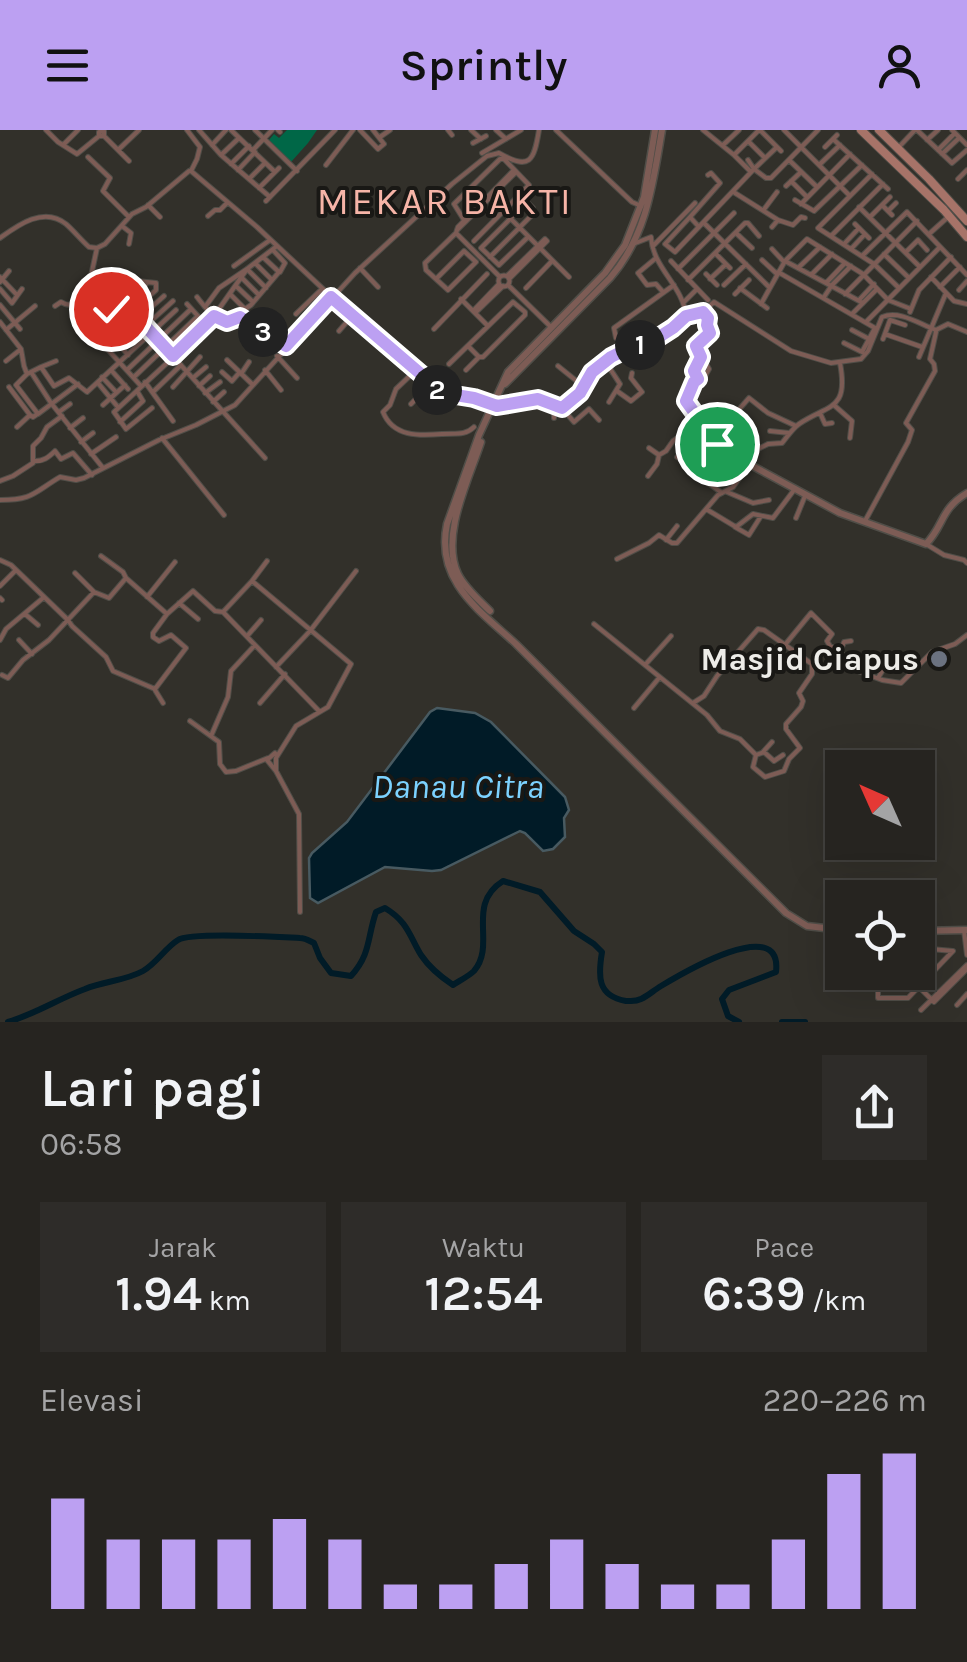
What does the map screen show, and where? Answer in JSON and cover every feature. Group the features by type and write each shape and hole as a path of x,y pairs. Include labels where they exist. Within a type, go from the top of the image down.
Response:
{"main road":[{"path":"860,130 967,237"},
{"path":"878,130 967,221"}],"street":[{"path":"64,144 78,130"},
{"path":"118,150 139,130"},
{"path":"54,306 61,302 68,306 76,304 88,297 97,248 112,239 129,217 190,171 200,147 187,130"},
{"path":"212,145 228,130 277,170 259,188"},
{"path":"255,130 296,171"},
{"path":"318,130 327,139"},
{"path":"326,165 353,130"},
{"path":"360,130 378,150 385,144 373,130"},
{"path":"380,137 390,130"},
{"path":"471,130 483,137 472,143"},
{"path":"496,130 506,139"},
{"path":"482,153 521,130"},
{"path":"0,499 28,498 60,478 79,480 238,402 360,268 480,160 500,153 514,162 529,160 539,130"},
{"path":"556,130 632,202 645,207"},
{"path":"553,329 610,278 634,244 645,207 658,130"},
{"path":"702,130 734,155 749,160 753,171 770,179 818,130"},
{"path":"711,136 717,130"},
{"path":"724,145 738,130"},
{"path":"697,206 665,244 675,252 779,149 758,132 749,130"},
{"path":"794,130 786,132 850,196 857,209 906,252 925,282"},
{"path":"898,148 916,130 953,164 967,148 955,134 940,152"},
{"path":"928,140 938,130"},
{"path":"50,131 78,154 102,132 129,162"},
{"path":"231,164 277,131"},
{"path":"203,132 268,199 333,131"},
{"path":"734,155 758,132"},
{"path":"831,153 823,145 835,137 888,189"},
{"path":"222,155 239,138"},
{"path":"310,140 317,148"},
{"path":"748,141 766,158"},
{"path":"819,165 840,144"},
{"path":"238,170 252,150"},
{"path":"801,204 850,154"},
{"path":"88,157 110,178 103,191 129,217"},
{"path":"464,220 454,204 500,159 529,185 474,241"},
{"path":"788,160 818,187"},
{"path":"248,179 265,162"},
{"path":"795,200 815,210 862,165"},
{"path":"190,171 443,393 497,406 538,399 562,408 575,422 588,409 600,420"},
{"path":"456,231 516,171"},
{"path":"801,172 789,184 807,197"},
{"path":"652,246 720,182 711,173 708,175"},
{"path":"872,174 818,228 874,264 899,288"},
{"path":"962,174 967,180"},
{"path":"831,236 883,184"},
{"path":"734,192 793,226 801,217 805,218"},
{"path":"764,210 778,192"},
{"path":"850,196 864,201"},
{"path":"489,197 568,277"},
{"path":"437,278 464,250 476,262 448,290 426,270 425,263 489,197"},
{"path":"870,217 890,197"},
{"path":"490,256 531,216 532,206 528,202 481,248 499,266 528,237"},
{"path":"882,206 890,213 896,202"},
{"path":"208,216 227,203"},
{"path":"148,205 160,217"},
{"path":"697,206 704,223"},
{"path":"645,207 612,265 509,379 483,436 452,534 454,560 463,587 786,913 807,926 825,928"},
{"path":"906,252 922,245 957,209"},
{"path":"862,256 910,212 960,267 965,284"},
{"path":"678,269 734,213"},
{"path":"0,238 24,220 49,217 62,220 85,244 97,248"},
{"path":"690,218 704,223 770,288"},
{"path":"772,227 778,220"},
{"path":"845,294 917,220"},
{"path":"688,280 747,223 759,236"},
{"path":"122,226 131,232 128,244"},
{"path":"844,244 857,226 867,236 851,249"},
{"path":"456,231 553,329"},
{"path":"736,232 752,248"},
{"path":"634,244 650,236 656,258 684,302 686,316"},
{"path":"761,304 785,261 806,240 864,274 888,300 911,311 914,294 950,257"},
{"path":"114,412 206,326 248,270 272,246"},
{"path":"234,266 272,246"},
{"path":"233,290 244,308 253,302 257,292 286,263 272,246"},
{"path":"474,312 538,247"},
{"path":"798,268 820,247"},
{"path":"866,322 941,247"},
{"path":"776,249 785,261 861,302"},
{"path":"714,253 728,266 708,276 717,286"},
{"path":"811,275 832,254"},
{"path":"884,254 909,278"},
{"path":"263,258 279,272"},
{"path":"656,258 638,274 648,286 657,284 663,292"},
{"path":"762,260 777,273 875,328 862,352 844,343"},
{"path":"526,288 552,261"},
{"path":"672,261 708,300"},
{"path":"255,263 270,278"},
{"path":"724,285 746,264"},
{"path":"824,298 829,284 848,264"},
{"path":"940,288 960,267"},
{"path":"360,268 378,286"},
{"path":"205,307 225,283 248,270"},
{"path":"248,270 264,286"},
{"path":"9,271 1,279 18,295"},
{"path":"434,329 486,274"},
{"path":"931,277 956,302 967,304"},
{"path":"242,278 257,292"},
{"path":"115,295 128,280 156,284 157,288 121,348"},
{"path":"735,294 749,280"},
{"path":"126,304 147,283"},
{"path":"225,283 253,302"},
{"path":"616,338 614,328 674,285"},
{"path":"852,314 876,286"},
{"path":"740,288 767,308"},
{"path":"0,289 11,302 22,289"},
{"path":"296,314 322,289"},
{"path":"684,302 697,289"},
{"path":"920,357 946,293"},
{"path":"122,335 164,296"},
{"path":"197,297 214,316 227,322 240,317 286,346"},
{"path":"121,323 110,308 120,299 265,458"},
{"path":"461,299 488,326"},
{"path":"173,301 121,323 100,338 141,386 153,392 173,421"},
{"path":"450,364 513,302 525,312 466,370"},
{"path":"562,408 605,361 633,346 647,345 686,316 703,312 712,303 718,303 785,348 840,363 862,358 885,314 901,315 930,328 948,324 967,332"},
{"path":"0,305 20,329"},
{"path":"6,330 35,306"},
{"path":"127,370 190,306 206,326"},
{"path":"44,392 68,378 86,392 176,310"},
{"path":"703,312 710,332 696,346 710,369 694,382 686,400 723,451 805,496 967,563"},
{"path":"866,521 908,442 912,431 906,423 935,372 926,313"},
{"path":"134,378 198,316"},
{"path":"339,332 352,316"},
{"path":"905,325 890,320 884,336 922,348"},
{"path":"0,322 21,350 24,369 103,468"},
{"path":"114,328 128,342"},
{"path":"852,330 869,340"},
{"path":"108,332 128,355"},
{"path":"904,353 908,343"},
{"path":"468,346 479,357"},
{"path":"6,362 21,350"},
{"path":"843,352 856,350"},
{"path":"277,356 297,378"},
{"path":"190,376 200,357"},
{"path":"698,379 694,371 701,357"},
{"path":"226,360 252,384"},
{"path":"38,414 16,385 29,373 56,361"},
{"path":"605,361 620,384 609,402"},
{"path":"222,372 232,380 249,362"},
{"path":"618,559 659,534 677,544 744,473 758,449 782,443 796,426 835,406 842,382 840,363"},
{"path":"153,392 181,365"},
{"path":"558,366 584,386"},
{"path":"41,367 54,386"},
{"path":"100,367 127,387 103,406"},
{"path":"174,387 206,367"},
{"path":"265,370 281,390"},
{"path":"416,370 396,389 384,412 388,422 406,433 423,436 466,434 474,426"},
{"path":"107,374 116,393"},
{"path":"617,391 631,401 642,392 632,374"},
{"path":"199,386 210,376"},
{"path":"205,393 220,382"},
{"path":"98,383 126,429 152,408"},
{"path":"10,387 34,418 78,384"},
{"path":"411,404 430,384"},
{"path":"120,422 144,401 141,386"},
{"path":"214,402 224,392"},
{"path":"648,476 659,455 712,409 719,417 735,414 749,398 768,413 796,426"},
{"path":"34,461 33,446 70,404"},
{"path":"554,406 554,418"},
{"path":"835,406 852,420 850,438"},
{"path":"820,414 825,424 832,422"},
{"path":"17,426 30,415"},
{"path":"70,428 84,418"},
{"path":"770,430 790,434"},
{"path":"82,442 93,433"},
{"path":"92,454 116,437"},
{"path":"162,438 224,515"},
{"path":"649,448 659,455"},
{"path":"691,464 711,466 723,451"},
{"path":"711,484 723,451"},
{"path":"0,481 55,452 60,459 73,453 92,474"},
{"path":"678,457 724,492 753,504 770,500"},
{"path":"735,527 752,515 773,518 794,490"},
{"path":"926,544 932,540 947,508 967,493"},
{"path":"796,518 805,496"},
{"path":"706,509 748,535 761,516"},
{"path":"687,515 695,521"},
{"path":"666,540 677,526"},
{"path":"101,556 167,614"},
{"path":"116,566 122,558"},
{"path":"0,560 45,597 106,657 113,671 155,689 162,703"},
{"path":"223,612 267,561"},
{"path":"147,597 175,562"},
{"path":"0,586 16,570"},
{"path":"276,667 310,631 356,571"},
{"path":"75,573 94,592 109,598 126,578"},
{"path":"252,581 352,664 328,707 296,726 276,758 276,771"},
{"path":"463,587 490,611"},
{"path":"155,689 186,648 172,634 159,641 153,636 167,614 193,591 223,612 319,711"},
{"path":"2,675 8,678 94,592"},
{"path":"0,640 6,629 45,597"},
{"path":"179,603 198,619"},
{"path":"784,646 812,613 832,633 826,641 858,672 901,683 905,674 932,652 967,635"},
{"path":"25,614 38,625"},
{"path":"246,636 261,620"},
{"path":"0,623 6,629"},
{"path":"594,624 693,703 720,731 740,739 756,756"},
{"path":"693,703 704,696 758,628 812,664"},
{"path":"644,665 670,636"},
{"path":"20,640 32,654"},
{"path":"840,652 844,642 851,641"},
{"path":"211,736 228,698 231,671 255,646"},
{"path":"772,742 756,756 753,767 762,776 784,771 799,749 785,726 802,707 798,693 812,674 812,664 830,646"},
{"path":"18,654 23,660"},
{"path":"878,678 888,660 898,655"},
{"path":"260,703 285,674"},
{"path":"634,708 659,678"},
{"path":"190,720 219,742 220,764 226,772 280,750"},
{"path":"763,752 774,761 783,755"},
{"path":"268,758 299,814 300,912"},
{"path":"935,929 966,928 967,955"},
{"path":"935,949 953,951 935,970"},
{"path":"921,1010 934,1002 967,967"},
{"path":"878,990 878,998 908,998 916,990"},
{"path":"922,990 932,1000"},
{"path":"957,1004 967,994"}],"green space":[{"path":"287,130 317,130 291,162 269,140 274,134 279,138"}],"water":[{"name":"Danau Citra","path":"437,708 475,713 491,722 565,797 569,810 564,818 565,837 553,849 543,851 520,831 441,870 385,867 318,903 310,898 312,853 347,822 430,712"}],"waterway":[{"path":"8,1022 85,989 143,971 173,943 199,936 303,938 314,943 331,973 351,976 365,953 376,912 385,908 403,924 428,964 453,985 474,971 480,960 486,901 503,881 540,892 574,931 594,944 602,952 600,977 605,990 626,1001 641,999 688,970 729,952 764,948 774,955 776,972 729,990 722,999 728,1016 739,1022"},
{"path":"782,1022 805,1022"}],"place":[{"name":"Masjid Ciapus","path":"939,659"}],"district":[{"name":"MEKAR BAKTI","path":"445,201"}],"route":[{"path":"111,309 121,323 134,314 173,356 214,316 227,322 240,317 286,346 331,297 443,393 497,406 541,399 562,408 580,393 592,372 611,357 636,345 645,346 686,316 703,312 710,333 696,346 701,357 694,371 698,379 686,401 717,444"}]}
